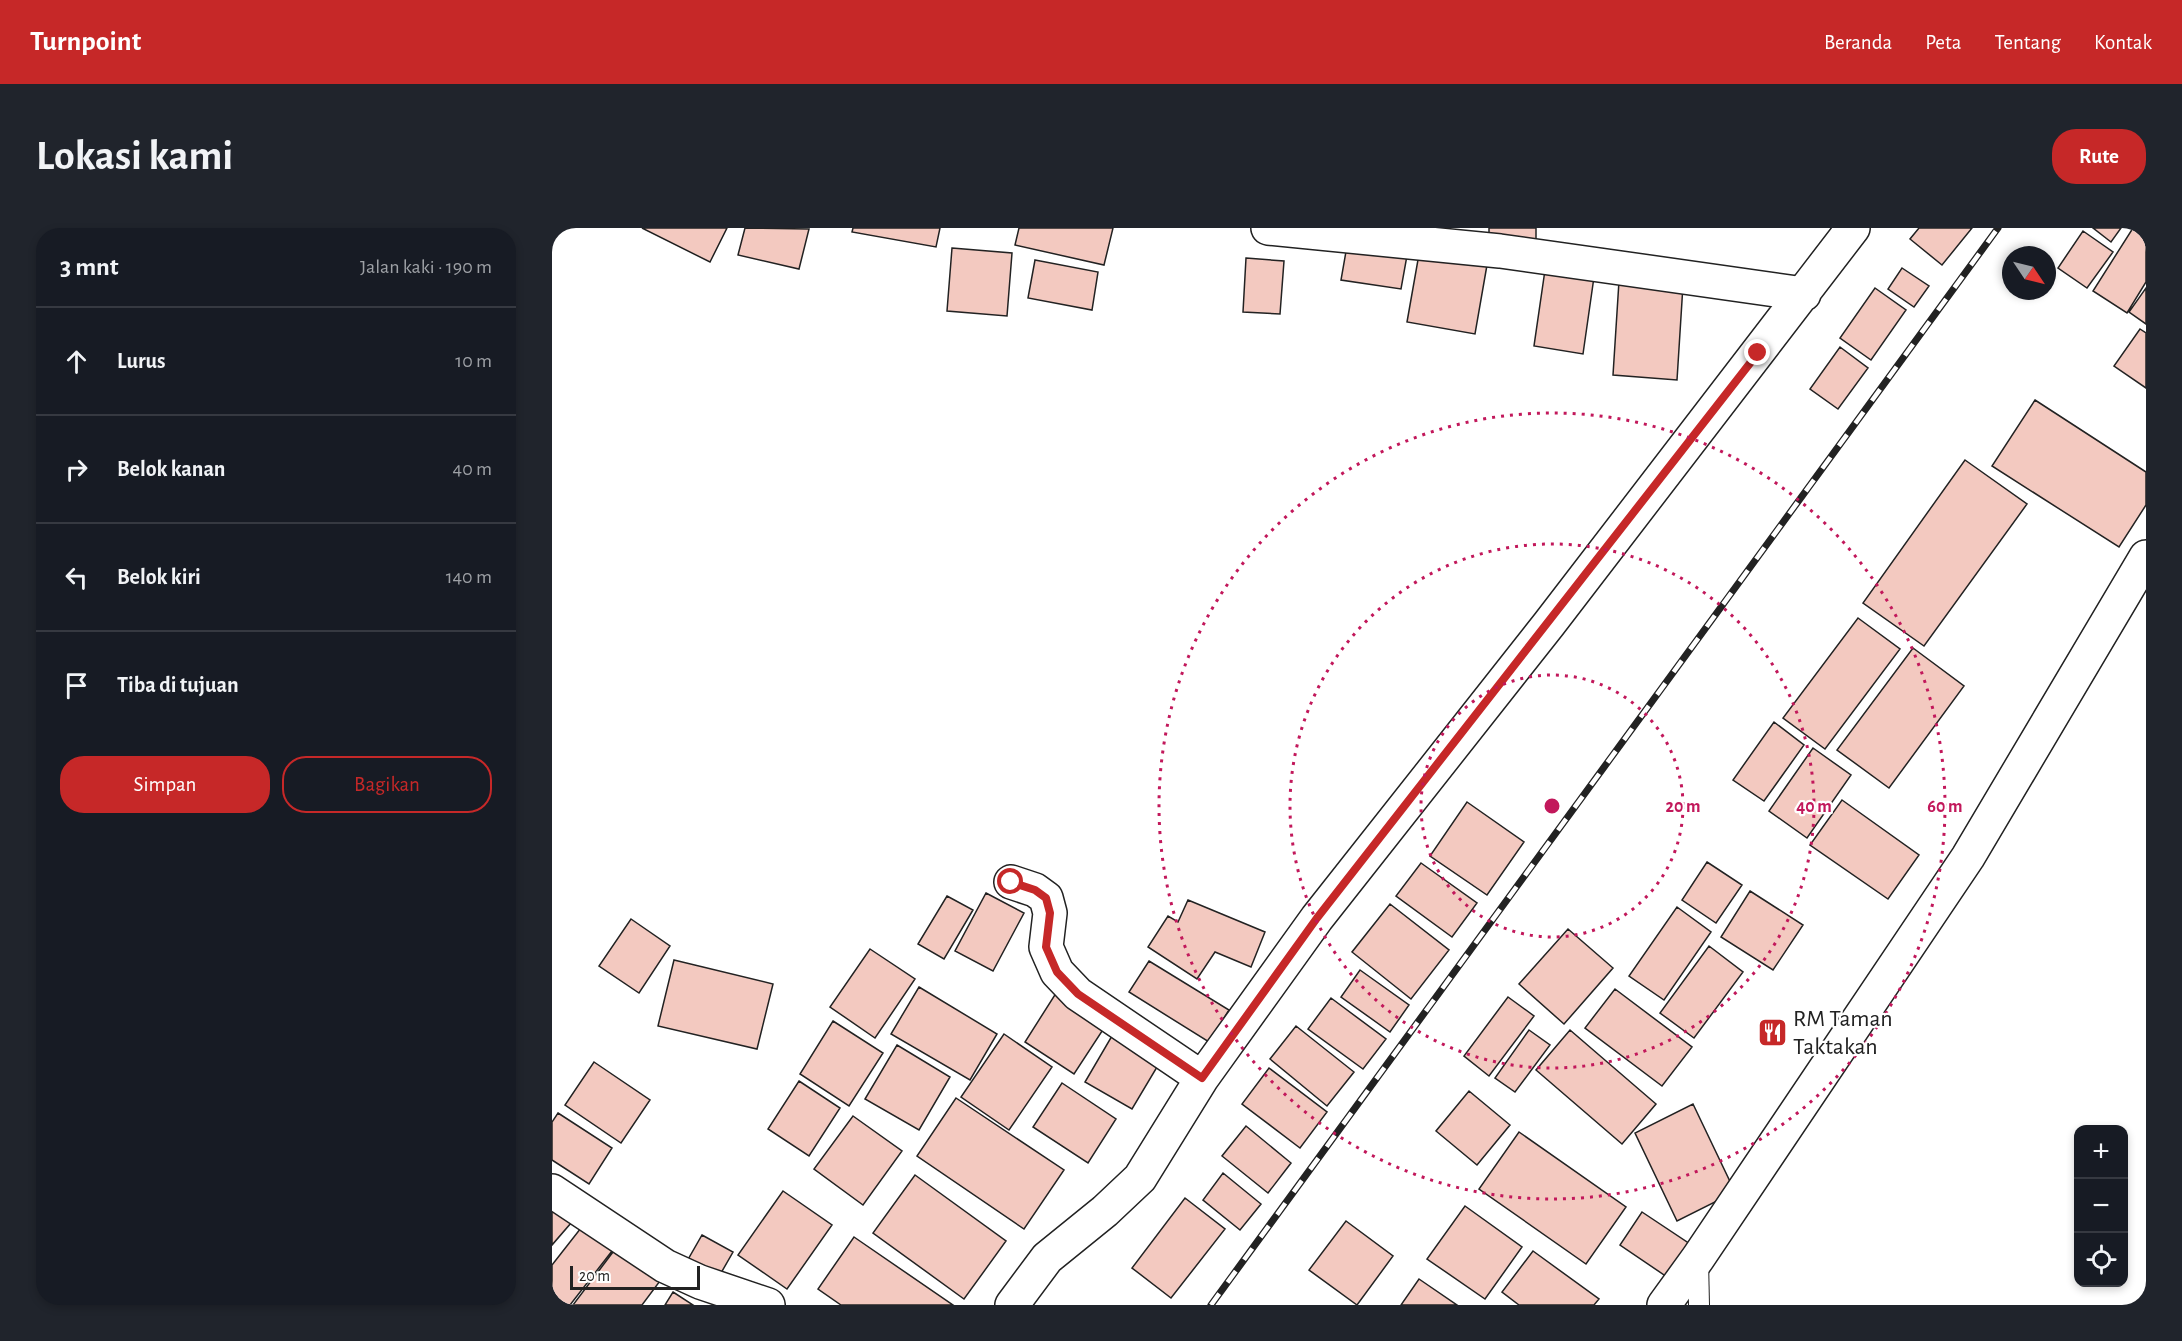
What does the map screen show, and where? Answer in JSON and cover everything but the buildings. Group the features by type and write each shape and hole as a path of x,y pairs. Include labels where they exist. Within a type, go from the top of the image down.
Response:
{"main road":[{"path":"1268,228 1500,251 1804,294"},
{"path":"1012,1305 1047,1258 1105,1211 1140,1178 1202,1078 1317,918 1853,228"},
{"path":"1664,1305 1968,857 2146,557"},
{"path":"1011,882 1035,890 1046,898 1050,913 1046,947 1057,972 1078,994 1202,1078"},
{"path":"552,1191 666,1266 700,1282 768,1305"}],"lane":[{"path":"1698,1258 1699,1305"}],"railway":[{"path":"1211,1305 1998,228"}],"place":[{"name":"RM Taman Taktakan","path":"1772,1033"}],"route":[{"path":"1011,882 1035,890 1046,898 1050,913 1046,947 1057,972 1078,994 1202,1078 1317,918 1549,624 1758,353"}]}
